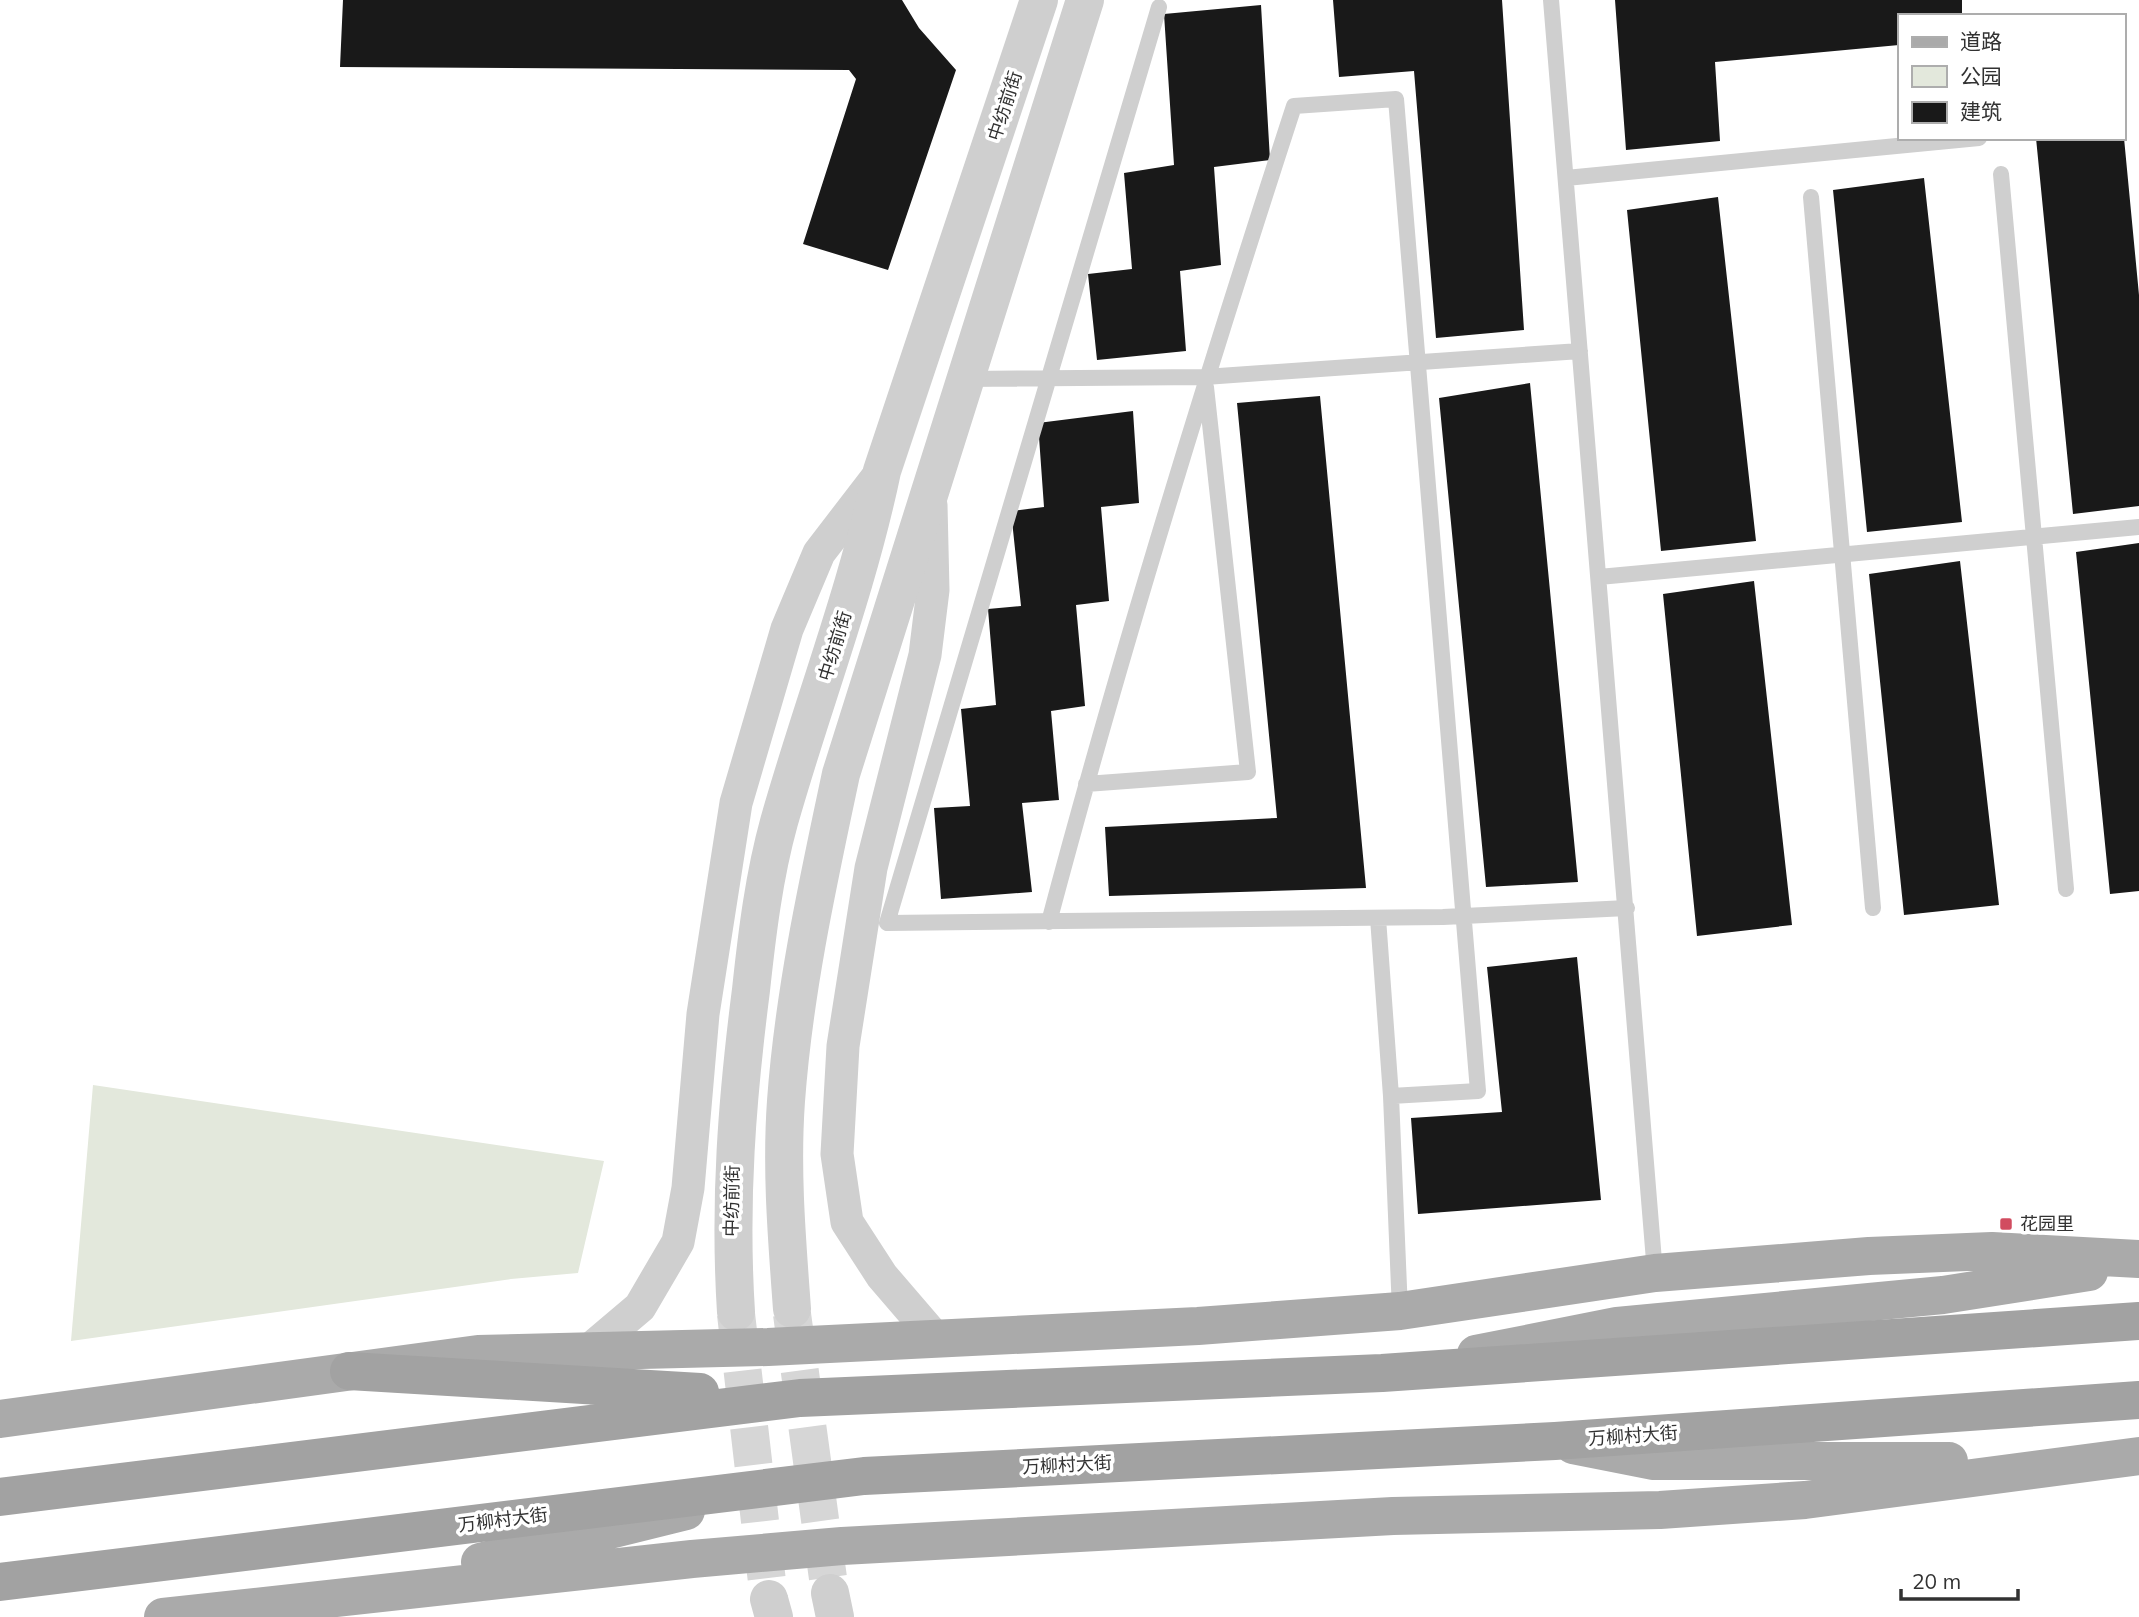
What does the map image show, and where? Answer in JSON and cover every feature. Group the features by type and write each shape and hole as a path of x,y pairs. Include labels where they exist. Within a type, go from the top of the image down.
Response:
{"highway":[{"path":"0,1497 800,1398 1382,1373 2139,1321"},
{"path":"349,1371 800,1398"},
{"name":"万柳村大街","path":"0,1582 877,1475 1555,1441 2139,1400"}],"main road":[{"path":"0,1419 478,1354 937,1340 1400,1311 1655,1273 1869,1256 1992,1251 2139,1262"},
{"path":"1382,1373 1617,1326 1942,1295 2139,1262"},
{"path":"1555,1441 1654,1461 2087,1462"},
{"path":"163,1617 692,1559 842,1546 1394,1516 1660,1510 1792,1501 2139,1456"},
{"path":"338,1598 791,1485"}],"street":[{"name":"中纺前街","path":"736,1312 731,1230 733,1151 758,931 778,825 867,545 882,471 1039,0"},
{"path":"792,1309 784,1198 786,1101 813,902 841,774 905,562 931,493 1085,0"},
{"path":"588,1351 640,1307 678,1242 688,1188 703,1014 736,803 787,629 819,552 882,471"},
{"path":"931,493 933,590 925,655 872,868 844,1046 837,1154 847,1222 882,1276 937,1340"}],"lane":[{"path":"1550,0 1655,1273"},
{"path":"1159,7 887,923 1378,918 1627,908"},
{"path":"1049,922 1086,784 1205,377 1294,106 1396,99 1478,1091 1391,1096"},
{"path":"1566,178 1958,140"},
{"path":"2001,174 2066,889"},
{"path":"1811,197 1872,908"},
{"path":"965,379 1205,377 1580,351"},
{"path":"1086,784 1248,772 1205,377"},
{"path":"1599,577 2139,527"},
{"path":"1378,918 1391,1096 1400,1311"}],"green space":[{"path":"93,1085 604,1161 578,1273 511,1279 71,1341"}],"building":[{"path":"343,0 902,0 919,28 956,70 888,270 803,244 856,79 849,70 340,67"},
{"path":"1333,0 1502,0 1524,330 1436,338 1414,71 1339,77"},
{"path":"1615,0 1962,0 1962,14 1898,14 1898,45 1715,62 1720,141 1626,150"},
{"path":"1261,5 1270,160 1214,167 1221,265 1180,271 1186,351 1097,360 1088,274 1132,269 1124,173 1174,165 1164,14"},
{"path":"2036,140 2124,140 2139,295 2139,506 2073,514"},
{"path":"1924,178 1962,522 1867,532 1833,190"},
{"path":"1718,197 1756,541 1661,551 1627,210"},
{"path":"1530,383 1578,882 1486,887 1439,398"},
{"path":"1320,396 1366,888 1109,896 1105,827 1277,818 1237,403"},
{"path":"1133,411 1139,503 1101,507 1109,601 1076,605 1085,706 1051,711 1059,800 1022,803 1032,892 941,899 934,808 970,806 961,709 996,705 988,609 1021,606 1011,511 1044,507 1038,423"},
{"path":"2139,543 2139,891 2110,894 2076,552"},
{"path":"1960,561 1999,905 1904,915 1869,574"},
{"path":"1754,581 1792,925 1697,936 1663,594"},
{"path":"1577,957 1601,1200 1418,1214 1411,1118 1502,1112 1487,967"}],"tunnel":[{"path":"736,1314 769,1599"},
{"path":"792,1314 830,1593"}],"place":[{"name":"花园里","path":"2006,1224"}]}
